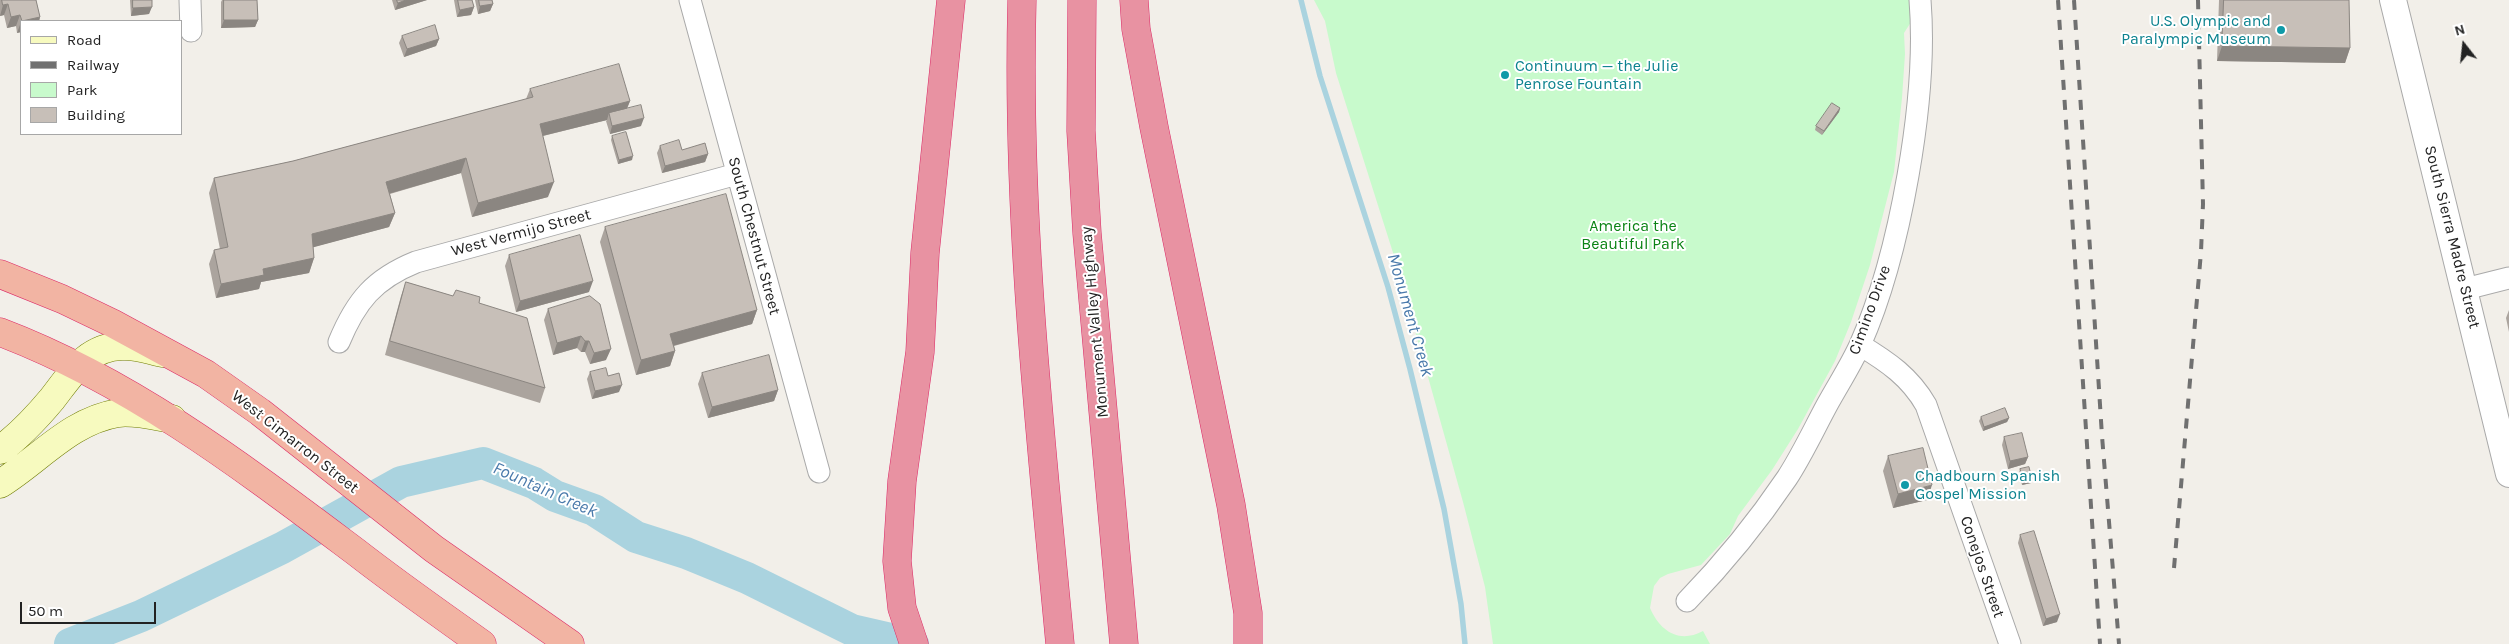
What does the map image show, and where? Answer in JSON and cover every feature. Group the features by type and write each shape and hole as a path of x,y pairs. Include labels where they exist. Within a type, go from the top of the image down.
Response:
{"highway":[{"path":"914,644 902,608 897,561 902,481 920,352 926,245 951,0"},
{"path":"1022,0 1020,135 1025,242 1060,644"},
{"name":"Monument Valley Highway","path":"1082,0 1081,131 1086,214 1124,644"},
{"path":"1134,0 1136,29 1154,127 1231,505 1248,613 1248,644"},
{"name":"West Cimarron Street","path":"0,274 62,299 174,355 260,412 434,549 570,644"},
{"path":"0,332 76,365 173,420 259,479 482,644"}],"main road":[{"path":"0,450 11,442 51,400 76,365 87,356 120,346 136,346 174,355"},
{"path":"0,484 71,430 92,420 119,413 142,414 173,420"}],"street":[{"path":"190,0 191,31"},
{"name":"South Chestnut Street","path":"690,0 819,472"},
{"name":"Cimino Drive","path":"1686,601 1716,571 1787,477 1860,345 1882,282 1904,194 1918,88 1921,47 1920,0"},
{"name":"South Sierra Madre Street","path":"2393,0 2509,474"},
{"name":"West Vermijo Street","path":"339,342 360,302 386,276 409,265 737,174"},
{"path":"2465,289 2509,278"},
{"name":"Conejos Street","path":"1860,345 1902,373 1915,387 1926,405 2010,644"}],"green space":[{"name":"America the Beautiful Park","path":"1314,0 1912,0 1913,19 1904,33 1905,54 1902,98 1894,172 1870,265 1851,322 1835,361 1798,429 1772,470 1738,516 1730,534 1701,565 1668,574 1660,578 1654,586 1650,608 1659,623 1665,629 1678,636 1694,635 1703,631 1710,644 1493,644 1485,587 1463,502 1395,259 1336,73 1325,21"}],"building":[{"path":"2,0 36,0 40,17 22,20 20,15 11,17 8,4 3,5"},
{"path":"133,0 152,0 152,7 133,8"},
{"path":"224,0 257,0 258,20 224,20"},
{"path":"458,0 472,0 474,7 460,10"},
{"path":"479,0 492,0 493,4 480,6"},
{"name":"U.S. Olympic and Paralympic Museum","path":"2224,0 2349,0 2350,48 2222,46"},
{"path":"435,25 439,39 407,49 402,36"},
{"path":"619,64 630,101 540,124 554,182 478,203 466,158 386,182 395,213 312,234 314,258 263,269 264,275 221,284 214,250 228,247 214,178 293,161 533,97 530,89"},
{"path":"1832,103 1840,108 1824,131 1816,126"},
{"path":"641,105 644,118 612,126 609,113"},
{"path":"626,132 633,156 619,160 612,136"},
{"path":"679,140 682,150 705,143 708,154 665,166 660,146"},
{"path":"726,194 757,310 670,334 675,351 641,360 605,227"},
{"path":"580,235 593,281 520,301 509,255"},
{"path":"406,282 453,296 456,290 480,297 479,303 527,318 545,388 390,341"},
{"path":"590,296 600,304 611,349 594,353 589,341 585,341 581,336 557,343 548,309"},
{"path":"769,355 778,390 712,407 702,373"},
{"path":"606,368 608,376 619,373 622,385 595,391 590,372"},
{"path":"2005,408 2009,418 1984,427 1981,417"},
{"path":"2022,433 2028,457 2010,461 2004,437"},
{"path":"1923,448 1932,485 1898,494 1888,456"},
{"path":"2029,467 2032,479 2024,481 2020,469"},
{"path":"2034,531 2060,614 2046,619 2020,535"}],"waterway":[{"name":"Monument Creek","path":"1301,0 1320,76 1388,287 1410,369 1444,509 1461,604 1465,644"},
{"name":"Fountain Creek","path":"70,644 141,616 282,548 401,482 483,463 534,483 555,496 594,510 636,537 686,553 747,578 852,630 913,644"}],"railway":[{"path":"2058,0 2100,644"},
{"path":"2074,0 2102,436 2119,644"},
{"path":"2174,568 2201,252 2203,204 2198,0"}],"place":[{"name":"U.S. Olympic and Paralympic Museum","path":"2281,30"},
{"name":"Continuum — the Julie Penrose Fountain","path":"1505,75"},
{"name":"Chadbourn Spanish Gospel Mission","path":"1905,485"}]}
